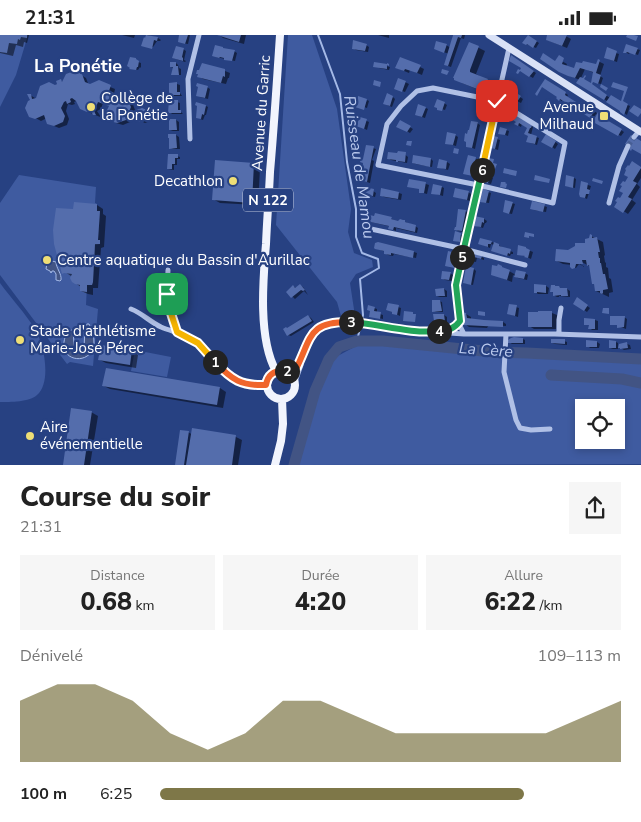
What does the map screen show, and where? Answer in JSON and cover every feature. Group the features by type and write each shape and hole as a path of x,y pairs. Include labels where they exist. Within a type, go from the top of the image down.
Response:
{"main road":[{"name":"Avenue du Garric","path":"276,371 272,363 264,325 263,303 280,35"},
{"path":"489,35 638,134"},
{"path":"276,371 286,372 292,375 295,382 293,392 282,399 273,397 267,390 266,385 269,377 276,371"},
{"path":"275,465 283,424 282,399"}],"street":[{"path":"190,139 188,79 199,35"},
{"path":"464,334 461,328 456,285 509,48"},
{"path":"433,88 497,101 565,143 553,203 478,185 378,165 387,124 401,106 417,91 433,88"},
{"path":"609,203 619,166 628,146"},
{"path":"371,229 464,249 525,265"},
{"path":"168,270 168,305 177,332"},
{"path":"559,334 558,320 561,308"},
{"path":"131,309 160,326 198,343 229,376 253,386 266,385"},
{"path":"431,332 450,330 460,321"},
{"path":"286,372 297,367 310,336 319,328 336,322 368,323 407,331 464,334 559,334 641,337"},
{"path":"506,334 504,372 516,420 520,428 531,430 550,429"},
{"path":"295,382 302,363 304,350"}],"shaded area":[{"path":"0,35 28,35 16,75 0,107"},
{"path":"288,35 312,35 337,109 351,209 348,232 354,253 372,260 373,267 356,274 350,283 355,316 341,316 337,302 276,225"},
{"name":"Centre aquatique du Bassin d'Aurillac","path":"19,175 96,187 95,203 97,204 97,211 100,211 98,240 100,240 100,244 95,245 93,282 92,285 87,285 86,305 98,309 93,366 70,362 67,364 0,275 0,203"},
{"path":"56,262 61,275 60,281 56,280 54,271 51,273 46,269 47,263"},
{"name":"Stade d'athlétisme Marie-José Pérec","path":"0,283 35,329 44,353 45,372 42,389 34,397 14,402 0,402"},
{"path":"89,324 94,339 92,350 87,356 79,359 71,357 66,352 64,343 68,331 73,331 75,350 81,350 84,348 85,327"},
{"path":"360,344 400,345 511,355 641,361 641,464 296,465 315,398 330,360"},
{"path":"135,350 171,357 167,377 131,371"}],"building":[{"path":"0,35 27,35 27,38 21,37 20,40 18,39 17,44 9,43 7,53 0,52"},
{"path":"146,35 158,37 157,41 154,40 152,49 141,46"},
{"path":"179,35 188,35 185,44 178,42"},
{"path":"217,35 241,35 239,42"},
{"path":"453,35 462,35 461,38 458,37 448,66 444,65"},
{"path":"528,35 537,41 533,48 522,43"},
{"path":"547,35 567,35 562,46 546,40"},
{"path":"627,35 638,36 636,41 626,37"},
{"path":"353,40 367,44 365,51 352,49"},
{"path":"436,41 447,44 444,53 434,49"},
{"path":"469,42 479,46 470,72 488,79 485,92 481,92 482,90 478,88 453,78"},
{"path":"626,44 638,48 635,55 627,52 623,53"},
{"path":"215,45 235,50 232,61 212,56"},
{"path":"176,46 184,48 183,61 172,58"},
{"path":"607,47 617,51 614,61 604,58"},
{"path":"543,53 555,61 559,55 564,58 562,64 574,68 576,62 582,63 583,61 596,64 598,59 600,60 596,73 601,75 598,84 593,82 592,84 607,95 604,100 576,83 580,77 583,78 585,75 584,79 591,83 593,72 580,68 575,78 568,76 540,59"},
{"path":"511,55 534,71 529,77 520,71 518,74 516,73 521,68 509,61"},
{"path":"130,57 136,58 139,61 136,70 129,69 127,66"},
{"path":"400,57 421,65 417,73 395,68"},
{"path":"170,62 176,62 179,75 171,75 173,67 170,67"},
{"path":"374,62 387,63 389,66 387,65 387,69 373,67"},
{"path":"202,63 225,69 225,77 223,76 221,83 197,77 197,70 199,70"},
{"path":"442,69 449,71 447,75 441,73"},
{"path":"74,71 82,74 85,82 90,84 99,80 111,85 109,91 127,98 131,107 126,120 117,123 110,121 106,112 109,106 98,102 93,109 96,115 93,115 92,109 87,112 80,109 72,98 70,99 71,102 67,104 66,101 64,102 61,108 65,116 63,122 54,126 47,124 44,115 35,119 29,117 25,108 30,100 27,94 31,94 32,99 36,98 40,86 49,82 55,85 57,84 56,81 61,79 62,82 66,74"},
{"path":"398,78 406,81 402,92 394,89"},
{"path":"545,79 566,92 565,95 576,102 570,110 564,106 565,102 560,99 559,101 557,97 542,87 537,96 535,94"},
{"path":"374,80 381,82 380,87 373,85"},
{"path":"177,82 177,92 180,92 180,95 169,95 169,83"},
{"path":"613,82 628,87 623,101 628,104 624,115 606,102 611,95 621,101 624,91 611,87"},
{"path":"197,83 208,86 205,98 196,96"},
{"path":"601,84 608,88 606,91 600,87"},
{"path":"512,90 521,96 517,102 507,97"},
{"path":"387,93 393,96 390,106 383,104"},
{"path":"358,96 367,99 364,110 355,107"},
{"path":"437,99 445,102 442,111 434,107"},
{"path":"169,100 178,100 178,110 181,110 181,113 168,113"},
{"path":"196,102 206,105 201,119 196,118"},
{"path":"582,102 595,110 590,118 578,110"},
{"path":"418,104 426,107 422,117 415,115"},
{"path":"500,105 532,125 528,133 537,136 535,144 526,142 528,136 524,134 527,128 519,123 518,126 514,124 516,122 498,111"},
{"path":"634,105 641,109 638,117 629,111"},
{"path":"142,108 150,111 147,120 141,122 132,119 136,110"},
{"path":"598,112 605,119 622,129 618,136 593,122"},
{"path":"360,117 367,119 364,129 356,126"},
{"path":"170,119 176,119 177,130 169,130"},
{"path":"400,120 411,126 407,132 396,127"},
{"path":"471,121 478,122 472,148 466,147 466,142 464,141 465,133 467,134 469,130"},
{"path":"500,127 507,129 505,135 498,134"},
{"path":"447,132 456,134 453,145 445,144"},
{"path":"168,134 176,134 177,148 169,149"},
{"path":"546,134 556,141 552,148 541,142"},
{"path":"631,135 641,141 641,154 632,149 631,151 630,147 625,144"},
{"path":"493,136 498,137 495,149 490,148"},
{"path":"407,141 412,141 411,146 406,145"},
{"path":"366,145 374,146 367,182 359,180 360,175 357,175 359,167 362,168 363,163 360,162 363,159"},
{"path":"454,148 459,149 458,154 453,153"},
{"path":"398,151 406,152 405,162 387,159 388,152 397,153"},
{"path":"168,154 178,154 178,158 175,158 175,164 172,164 172,169 167,169"},
{"path":"413,155 431,158 430,167 412,163"},
{"path":"468,155 476,157 473,176 463,174"},
{"path":"488,158 494,159 493,163 497,164 495,169 486,167"},
{"path":"439,159 447,161 446,169 437,168"},
{"name":"Decathlon","path":"215,160 254,163 252,203 212,200"},
{"path":"632,161 641,168 633,181 637,183 628,197 632,199 623,213 614,207 617,202 615,201 623,193 619,191 622,186 620,185 628,177 624,175 625,169"},
{"path":"504,168 517,171 516,176 503,173"},
{"path":"486,171 490,172 488,183 483,182"},
{"path":"535,175 550,179 549,183 534,180"},
{"path":"566,175 574,177 573,188 565,186"},
{"path":"593,178 603,181 602,184 592,181"},
{"path":"409,179 426,182 424,193 419,193 419,189 407,187"},
{"path":"581,181 588,183 587,189 590,190 585,198 580,197 579,194"},
{"path":"501,182 506,182 506,188 500,187"},
{"path":"433,184 442,186 440,195 431,194"},
{"path":"364,187 374,189 373,196 363,195"},
{"path":"381,188 399,192 398,199 380,196"},
{"path":"455,188 469,191 467,200 453,197"},
{"path":"481,188 489,191 486,203 480,202 480,204 478,203"},
{"path":"505,200 513,202 509,214 503,212"},
{"path":"532,201 545,204 543,212 530,209"},
{"path":"74,202 97,204 97,211 100,211 98,240 100,240 100,244 95,244 93,282 92,285 87,285 87,292 80,291 80,285 72,282 70,278 72,274 62,274 54,244 53,230 56,208 73,209"},
{"path":"458,209 466,210 462,231 454,230"},
{"path":"375,213 392,217 391,219 398,221 400,219 405,220 405,222 416,225 415,232 394,227 393,230 388,229 389,226 364,220 365,214 374,216"},
{"path":"474,216 484,218 484,223 482,222 481,227 473,226"},
{"path":"455,231 461,233 460,242 453,241"},
{"path":"525,232 534,234 534,237 524,237"},
{"path":"590,234 592,238 597,237 600,263 603,274 605,274 608,289 603,290 602,294 600,291 595,291 586,260 582,260 583,264 576,264 575,268 572,269 570,263 555,261 556,249 568,250 575,246 575,243 585,243 585,239 589,238"},
{"path":"480,238 492,241 491,244 488,244 488,247 478,244"},
{"path":"378,242 414,251 413,258 391,253 391,255 384,254 384,251 374,248 375,243"},
{"path":"494,242 499,244 499,246 511,249 510,254 508,253 507,256 491,251"},
{"path":"518,245 530,250 528,258 517,255"},
{"path":"448,251 457,253 454,268 445,266"},
{"path":"467,252 482,256 481,259 474,257 474,261 465,260"},
{"path":"498,264 510,270 507,280 491,275 492,265 497,266"},
{"path":"466,266 474,268 471,285 463,283"},
{"path":"516,270 526,272 524,279 514,277"},
{"path":"442,271 451,272 449,280 441,279"},
{"path":"300,284 305,290 301,290 291,298 286,292 293,285 295,288"},
{"path":"534,284 546,285 546,293 534,293"},
{"path":"551,285 567,288 568,296 553,296 553,292 550,292"},
{"path":"444,288 445,296 436,296 435,289"},
{"path":"577,297 588,305 584,311 573,304"},
{"path":"432,300 440,300 442,311 432,312"},
{"path":"388,303 399,305 397,315 386,310"},
{"path":"509,304 517,305 515,316 507,314"},
{"path":"368,305 375,307 374,311 381,312 380,319 369,317"},
{"path":"603,308 609,308 609,314 602,313"},
{"path":"404,311 416,314 415,322 403,321"},
{"path":"478,311 485,312 485,316 478,315"},
{"path":"552,311 552,327 528,327 528,312"},
{"path":"462,312 466,313 467,318 503,321 503,327 463,325"},
{"path":"433,314 444,314 445,322 434,321"},
{"path":"308,315 312,321 287,336 283,329"},
{"path":"610,316 625,316 624,327 617,328 617,325 610,325"},
{"path":"584,318 595,319 595,329 588,329 589,325 584,325"},
{"path":"514,337 523,338 523,343 508,343 508,340"},
{"path":"551,339 565,339 565,344 551,343"},
{"path":"586,340 597,341 597,347 586,347"},
{"path":"609,340 616,341 616,348 609,348"},
{"path":"627,342 628,348 618,348 619,344"},
{"path":"101,345 132,350 130,365 98,360"},
{"path":"106,368 220,387 217,405 102,386"},
{"path":"71,408 92,411 84,465 63,465"},
{"path":"192,428 236,435 232,465 186,465"},
{"path":"180,430 189,431 184,465 175,465"}],"waterway":[{"name":"Ruisseau de Mamou","path":"318,35 340,94 347,162 356,209 356,237 362,253 378,259 379,268 360,279 363,315 357,341"},
{"name":"La Cère","path":"294,465 315,391 329,359 339,347 357,341 383,341 493,352 641,359"},
{"name":"La Cère","path":"551,375 622,379 641,383"}],"tunnel":[{"path":"628,146 634,137"}],"place":[{"name":"Collège de la Ponétie","path":"91,107"},
{"name":"Avenue Milhaud","path":"604,116"},
{"name":"Decathlon","path":"233,181"},
{"name":"Centre aquatique du Bassin d'Aurillac","path":"47,260"},
{"name":"Stade d'athlétisme Marie-José Pérec","path":"20,340"},
{"name":"Aire événementielle","path":"30,436"}],"district":[{"name":"La Ponétie","path":"78,66"}],"route":[{"path":"167,294 168,305 177,332 198,343 229,376 253,386 266,385 269,377 276,371 286,372 297,367 310,336 327,324 336,322 368,323 407,331 431,332 450,330 460,321 456,285 497,101"}]}
